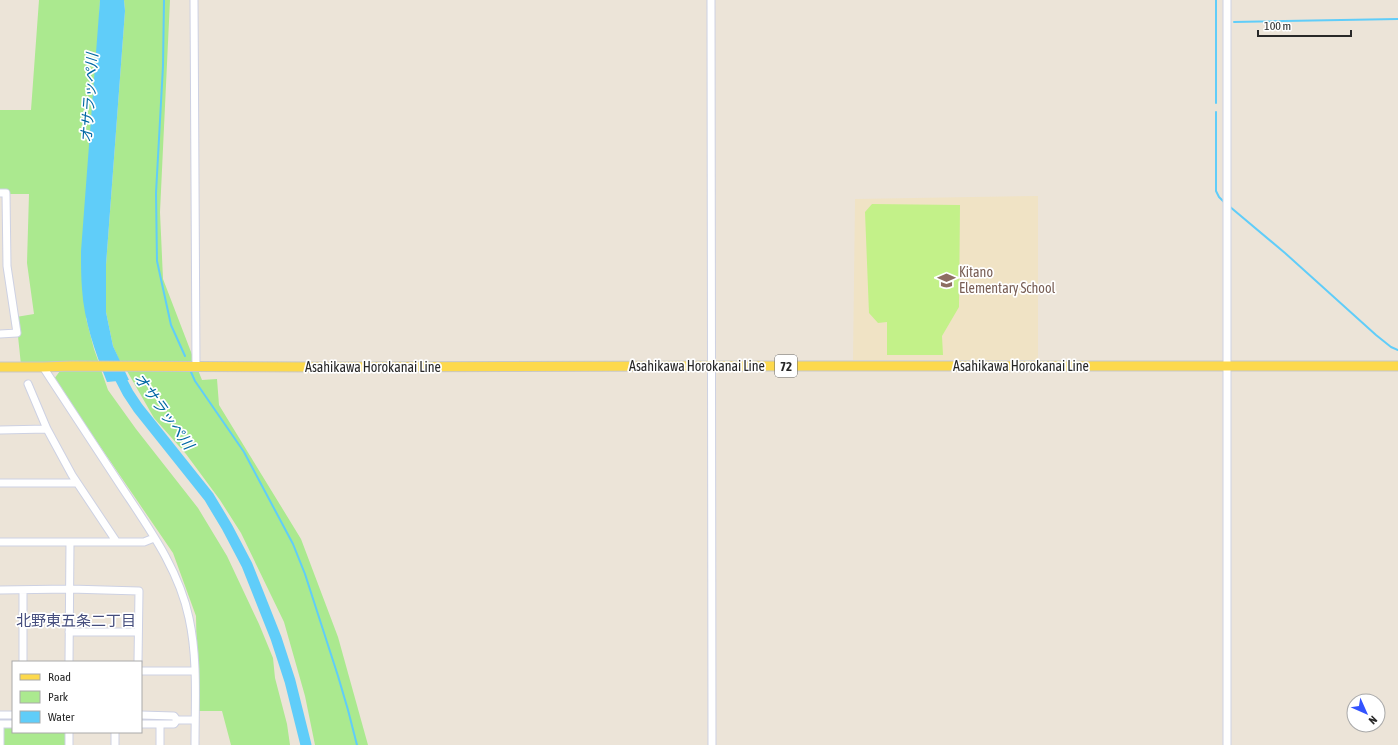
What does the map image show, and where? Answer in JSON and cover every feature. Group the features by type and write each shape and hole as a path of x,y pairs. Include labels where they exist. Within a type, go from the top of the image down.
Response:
{"main road":[{"name":"Asahikawa Horokanai Line","path":"43,367 1398,366"},
{"name":"72","path":"0,367 43,367"}],"street":[{"path":"194,0 196,366"},
{"path":"711,0 712,745"},
{"path":"1227,0 1226,203 1228,366 1228,745"},
{"path":"0,194 6,193 7,266 17,333 0,334"},
{"path":"43,367 154,538 175,574 189,618 194,651 195,745"},
{"path":"28,384 47,429 77,483 116,541"},
{"path":"0,430 47,429"},
{"path":"0,483 77,483"},
{"path":"0,542 144,542 154,538"},
{"path":"69,661 70,542"},
{"path":"0,590 70,589 139,591 138,661"},
{"path":"23,590 23,661"},
{"path":"70,632 138,632"},
{"path":"142,671 194,671"},
{"path":"0,715 12,715"},
{"path":"142,715 174,716 178,720"},
{"path":"142,724 174,724 178,720 195,720"},
{"path":"0,745 0,724 12,724"},
{"path":"160,724 160,745"},
{"path":"69,733 69,745"},
{"path":"115,733 115,745"}],"shaded area":[{"name":"Kitano Elementary School","path":"1038,196 1038,360 853,360 855,199"}],"green space":[{"path":"39,0 100,0 86,318 99,363 21,365 16,317 34,314 27,263 29,194 0,194 0,110 31,110"},
{"path":"124,0 170,0 160,212 163,279 196,365 121,364 113,346 106,312 106,265 125,11"},
{"path":"872,204 960,205 959,307 942,336 943,355 887,355 887,322 878,323 869,313 865,212"},
{"path":"101,370 108,390 136,429 198,508 227,556 259,624 273,658 275,678 287,724 290,745 231,745 222,711 198,711 196,616 173,553 54,379 60,371"},
{"path":"198,370 202,380 217,379 219,405 301,539 338,637 368,745 315,745 305,696 284,622 241,533 220,500 186,454 154,418 127,371"},
{"path":"3,727 12,727 12,733 67,733 67,745 3,745"}],"water":[{"path":"100,0 124,0 125,11 106,265 106,312 113,346 129,380 107,382 94,348 85,313 81,270 81,251"}],"waterway":[{"path":"164,0 163,66 156,193 157,261 171,325 185,356"},
{"path":"1216,0 1216,103"},
{"path":"1234,22 1398,19"},
{"path":"1216,112 1216,191 1225,203"},
{"path":"1229,206 1285,253 1376,335 1391,347 1398,350"},
{"name":"オサラッペ川","path":"115,368 138,408 209,497 247,565 276,638 290,681 306,745"},
{"path":"191,372 195,381 244,452 293,544 305,574 338,676 357,745"}],"place":[{"name":"Kitano Elementary School","path":"946,280"}],"district":[{"name":"北野東五条二丁目","path":"76,620"}]}
